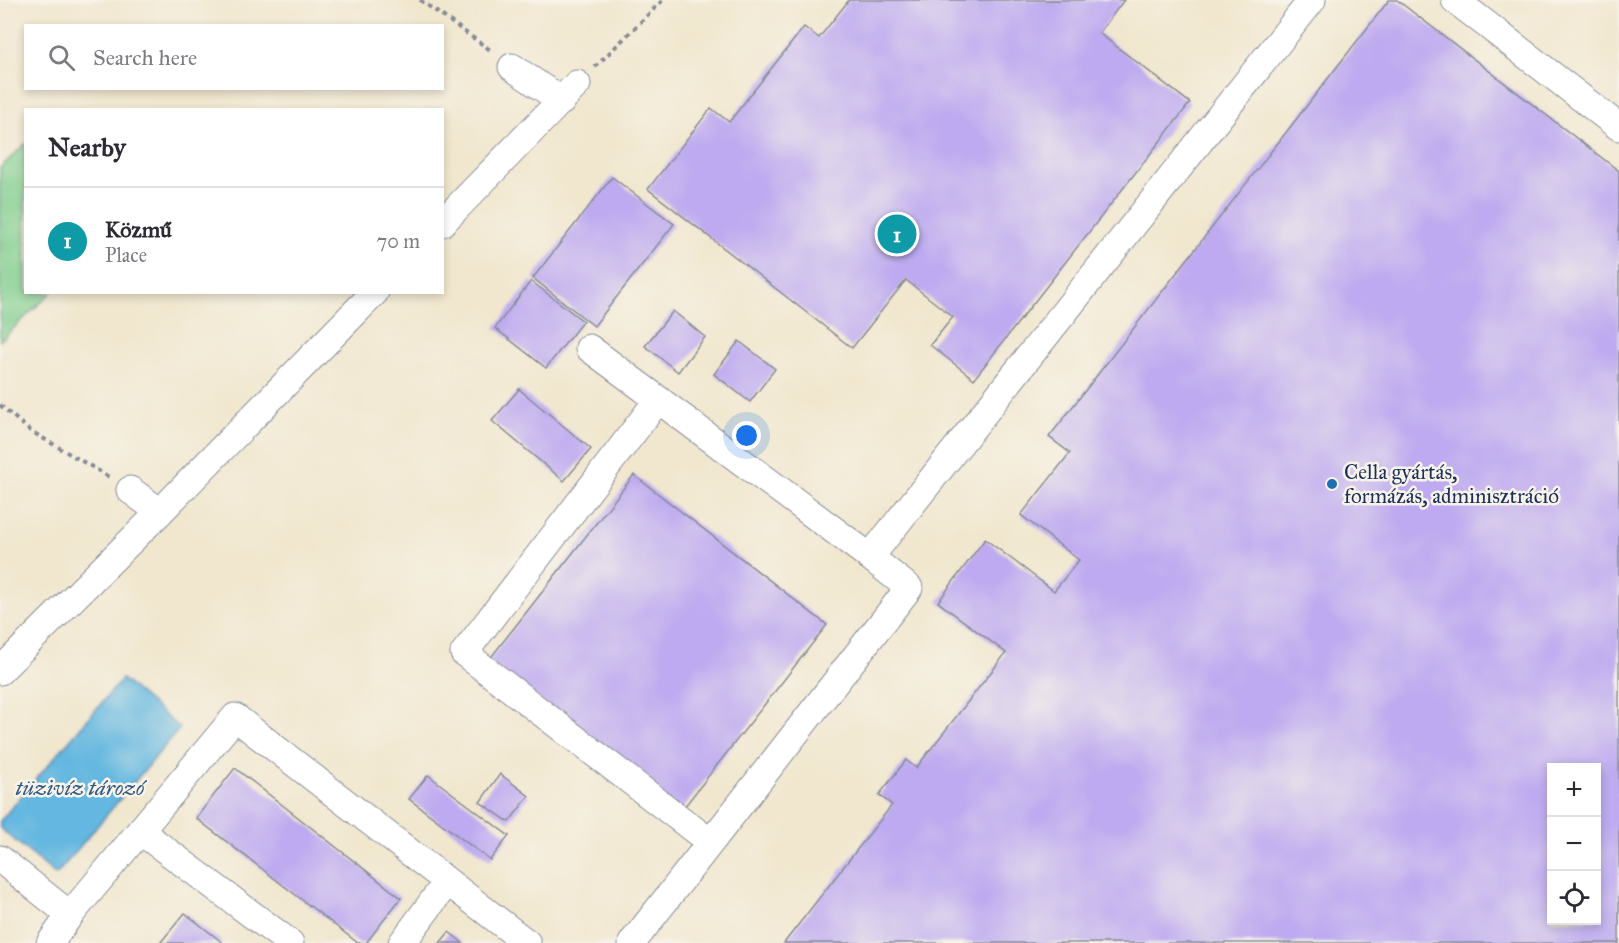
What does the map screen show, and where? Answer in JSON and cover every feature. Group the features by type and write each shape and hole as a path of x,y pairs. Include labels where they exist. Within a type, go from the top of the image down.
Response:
{"street":[{"path":"870,557 1312,0"},
{"path":"1455,0 1619,127"},
{"path":"444,221 570,93 512,66"},
{"path":"0,671 160,513 373,294"},
{"path":"589,348 909,588 632,943"},
{"path":"658,400 464,653 710,842"},
{"path":"130,489 160,513"},
{"path":"50,943 70,915 235,717 527,943"},
{"path":"140,831 290,943"},
{"path":"0,859 70,915"},
{"path":"402,943 447,882"}],"path":[{"path":"420,0 512,66"},
{"path":"570,93 663,0"},
{"path":"0,405 29,430 130,489"}],"green space":[{"path":"24,145 24,294 50,294 0,341 0,168"}],"water":[{"name":"tüzivíz tározó","path":"122,679 180,728 56,875 0,828 0,821"}],"building":[{"path":"849,0 1124,0 1099,33 1190,103 974,379 930,345 953,317 906,280 852,348 648,189 711,108 729,122 804,27 819,38"},
{"name":"Cella gyártás, formázás, adminisztráció","path":"1389,0 1397,0 1619,171 1619,943 784,943 892,805 879,795 906,760 916,768 1006,653 938,602 985,539 1054,591 1079,560 1021,515 1070,453 1049,437"},
{"path":"612,177 674,224 594,326 533,278"},
{"path":"531,281 583,321 546,368 495,328"},
{"path":"673,311 705,337 678,372 645,346"},
{"path":"739,341 775,369 750,402 714,374"},
{"path":"519,389 591,449 564,481 492,421"},
{"path":"634,475 827,625 681,811 488,661"},
{"path":"235,768 401,898 366,943 358,943 196,818"},
{"path":"500,774 529,796 509,822 480,802"},
{"path":"428,775 509,836 490,860 409,799"},
{"path":"185,913 223,943 160,943"},
{"path":"449,932 463,943 440,943"}],"place":[{"name":"Közmű","path":"897,234"},
{"name":"Cella gyártás, formázás, adminisztráció","path":"1332,484"}]}
